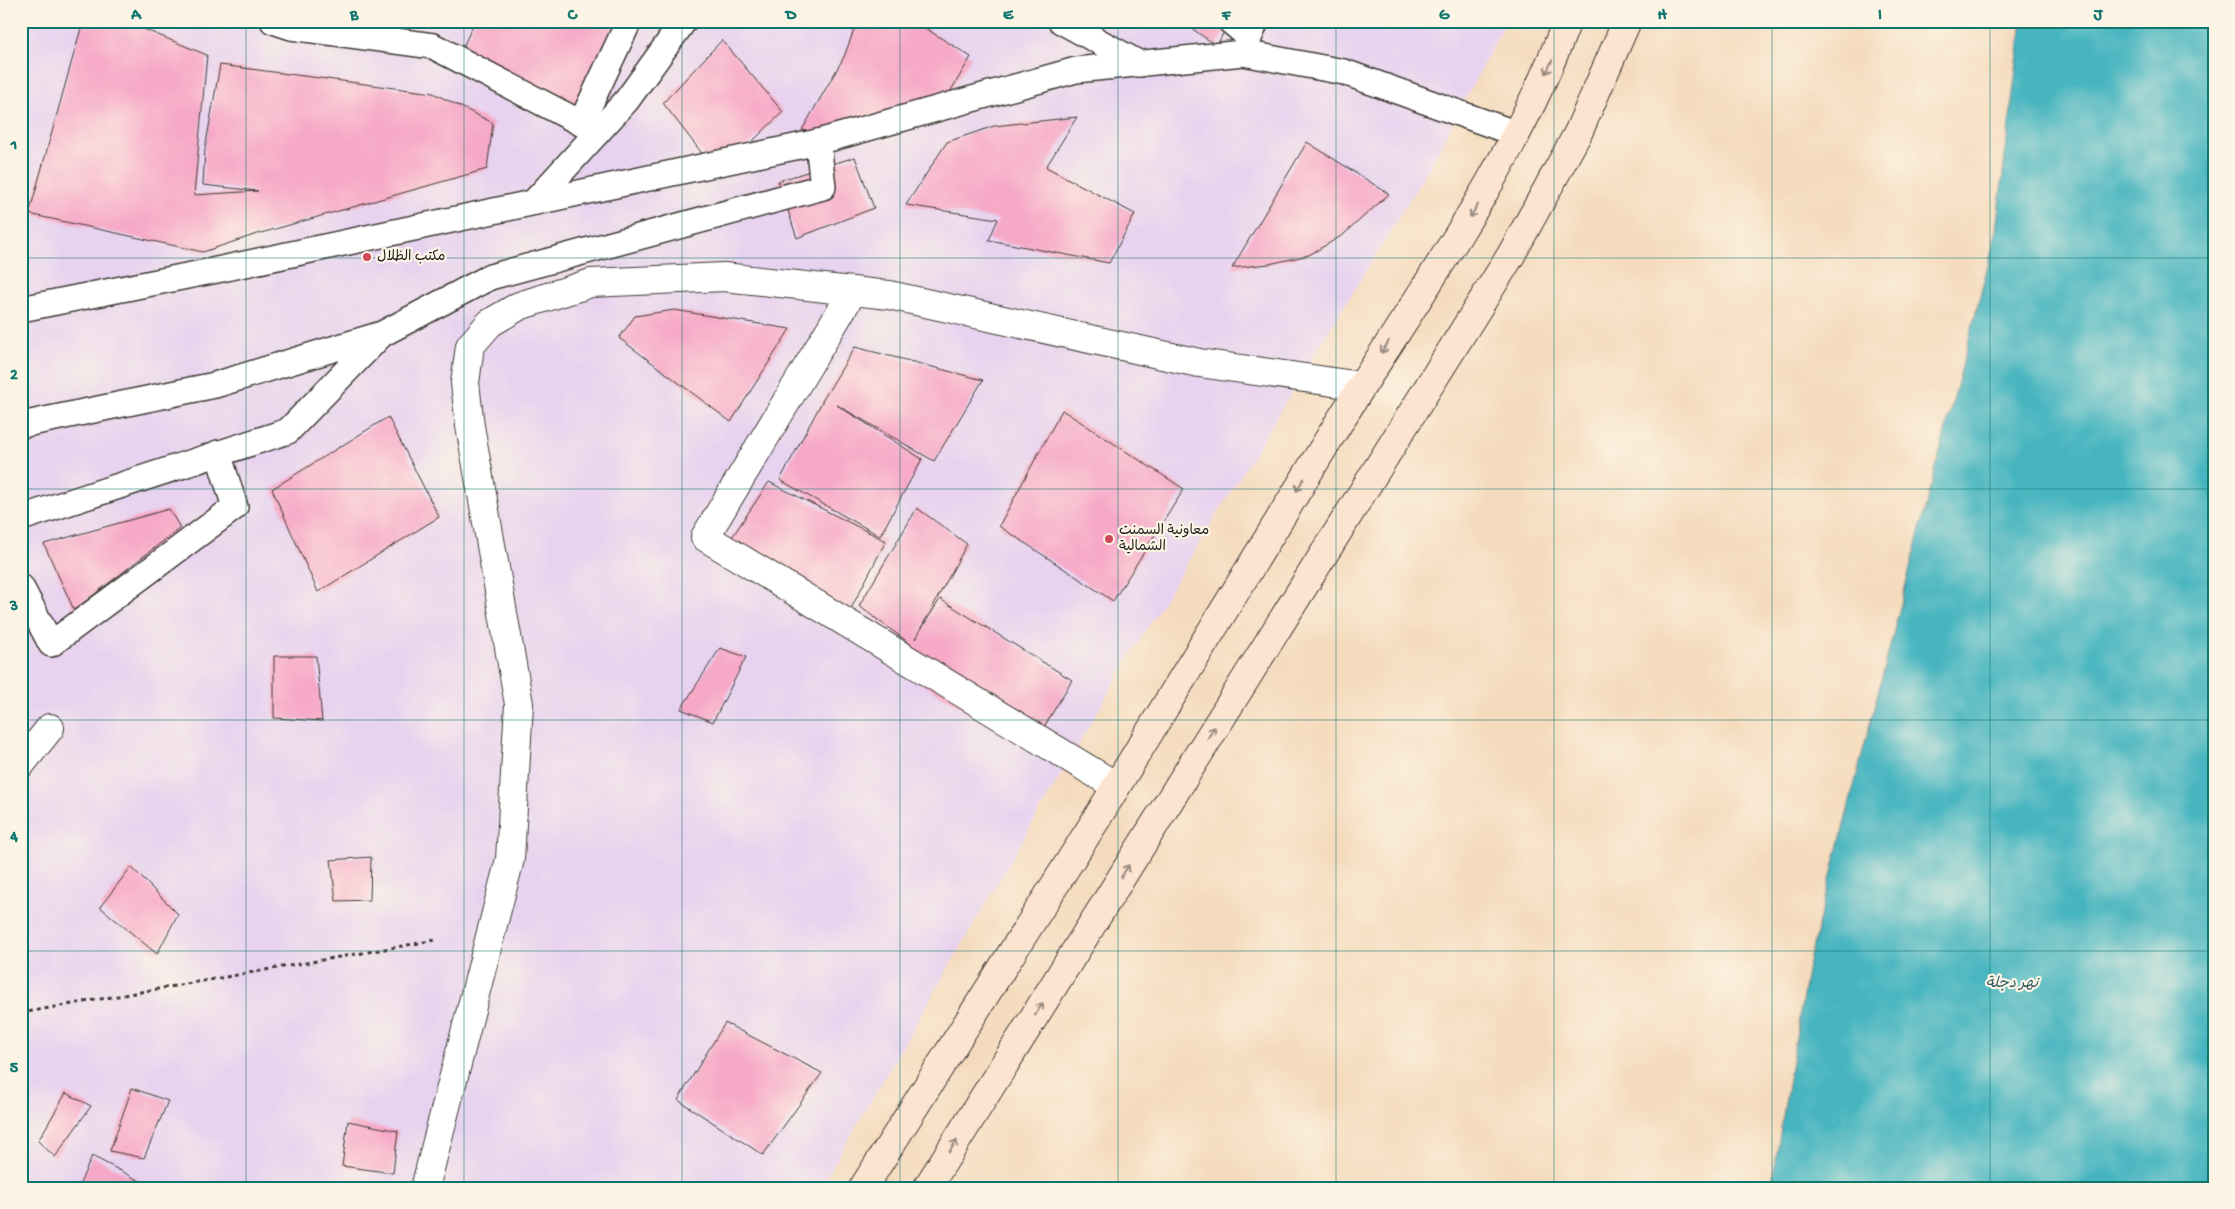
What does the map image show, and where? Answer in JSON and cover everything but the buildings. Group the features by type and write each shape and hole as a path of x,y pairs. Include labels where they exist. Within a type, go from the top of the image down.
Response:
{"main road":[{"path":"863,1188 1116,786 1361,386 1459,235 1517,134 1554,55 1567,21"},
{"path":"927,1188 1511,255 1578,133 1627,21"}],"street":[{"path":"534,202 590,127 629,21"},
{"path":"590,127 627,100 684,21"},
{"path":"1061,21 1140,64"},
{"path":"1230,21 1249,37 1517,134"},
{"path":"276,22 291,27 433,46 590,127"},
{"path":"21,309 203,273 818,142 1076,70 1140,64 1249,37"},
{"path":"21,425 215,385 382,334 490,277 823,187 818,142"},
{"path":"424,1188 510,859 519,704 470,426 465,383 470,346 490,323 519,306 591,283 724,277 889,295 1199,363 1361,386"},
{"path":"853,291 705,537 1116,786"},
{"path":"21,518 288,431 382,334"},
{"path":"21,587 52,644 235,507 218,453"},
{"path":"21,764 50,728"}],"path":[{"path":"21,1013 436,940"}],"shaded area":[{"path":"21,21 1506,21 1430,166 1127,661 820,1188 21,1188"}],"water":[{"name":"نهر دجلة","path":"2022,21 2214,21 2214,1188 1771,1188 1808,965 1995,238"}],"place":[{"name":"مكتب الظلال","path":"367,257"},
{"name":"معاونية السمنت الشمالية","path":"1109,539"}]}
